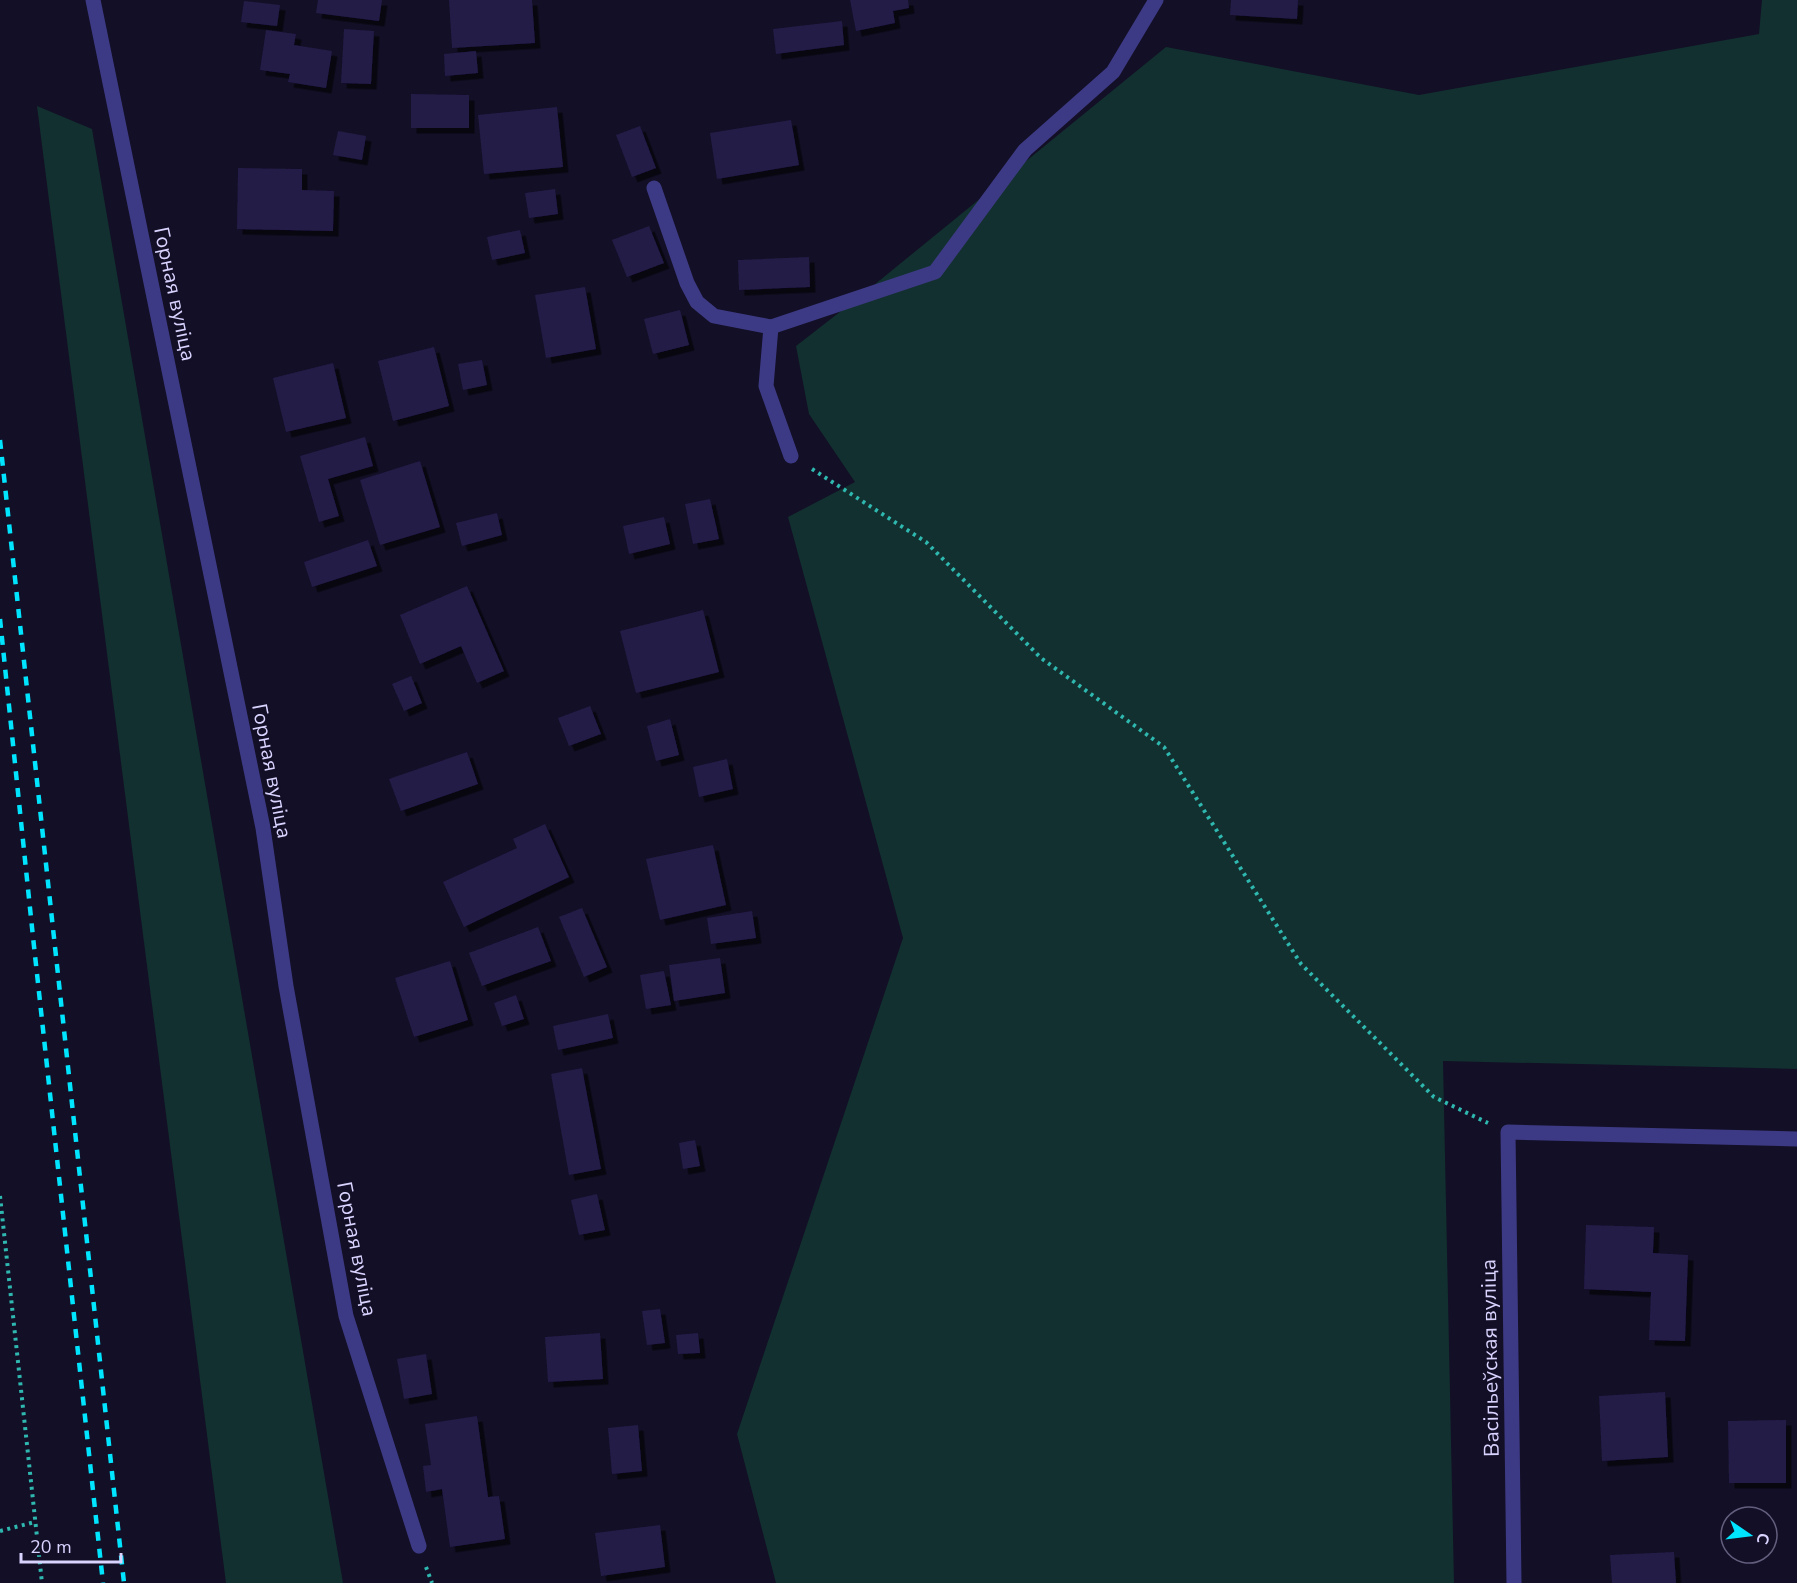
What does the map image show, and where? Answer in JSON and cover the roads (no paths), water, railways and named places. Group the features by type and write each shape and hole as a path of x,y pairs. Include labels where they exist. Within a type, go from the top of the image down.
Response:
{"street":[{"name":"Горная вуліца","path":"93,0 262,828 286,986 346,1316 419,1546"},
{"path":"654,188 687,283 697,302 714,316 771,327 935,272 1025,150 1113,72 1156,0"},
{"path":"771,327 766,386 791,456"},
{"name":"Васільеўская вуліца","path":"1514,1583 1508,1132 1797,1139"}],"railway":[{"path":"0,440 124,1583"},
{"path":"0,619 103,1583"}]}
